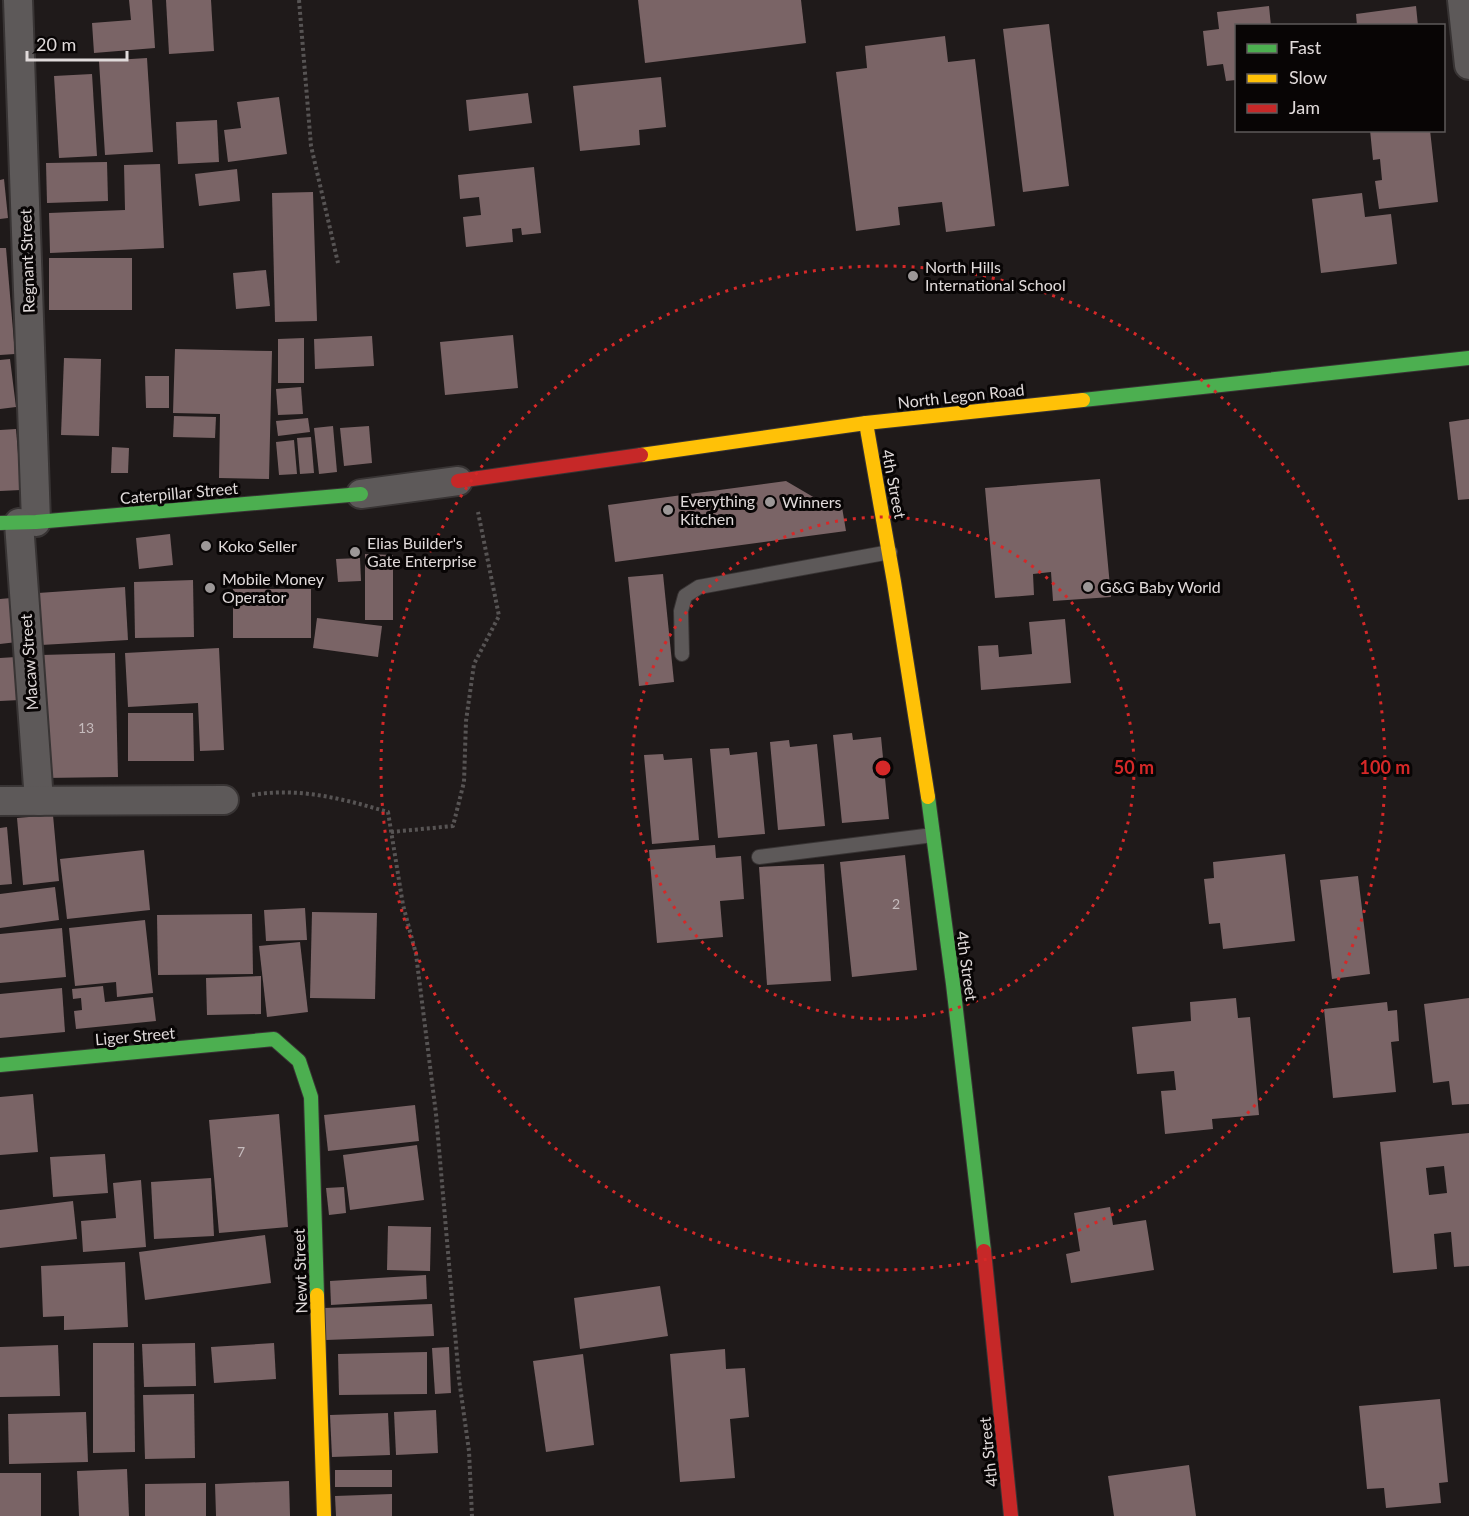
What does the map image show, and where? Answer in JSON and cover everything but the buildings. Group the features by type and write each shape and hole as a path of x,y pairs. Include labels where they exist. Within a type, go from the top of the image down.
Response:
{"street":[{"name":"Regnant Street","path":"18,0 18,523"},
{"path":"1462,0 1469,65"},
{"name":"North Legon Road","path":"465,480 866,423 1469,358"},
{"name":"4th Street","path":"866,423 890,552 933,835 963,1065 1011,1516"},
{"path":"361,494 465,480"},
{"name":"Caterpillar Street","path":"18,523 361,494"},
{"name":"Macaw Street","path":"18,523 39,801"},
{"path":"0,801 224,800"},
{"name":"Liger Street","path":"0,1065 273,1039"},
{"name":"Newt Street","path":"273,1039 299,1061 311,1097 324,1516"},
{"path":"1005,1516 1011,1516"}],"lane":[{"path":"682,654 681,611 685,596 699,587 890,552"},
{"path":"759,857 933,835"}],"path":[{"path":"299,0 311,146 338,263"},
{"path":"391,832 453,826 464,782 466,721 474,664 499,616 465,480"},
{"path":"224,800 259,794 306,793 388,812 403,904 416,954 433,1091 459,1379 469,1451 472,1516"}],"traffic: fast":[{"path":"1083,400 1469,358"},
{"path":"0,523 36,522 361,494"},
{"path":"928,797 953,984 984,1251"},
{"path":"0,1065 274,1039 299,1061 311,1097 317,1295"}],"traffic: slow":[{"path":"641,455 866,423 1083,400"},
{"path":"866,423 928,797"},
{"path":"317,1295 324,1516"}],"traffic: jam":[{"path":"458,481 641,455"},
{"path":"984,1251 1011,1516"}],"place":[{"name":"North Hills International School","path":"913,276"},
{"name":"Winners","path":"770,502"},
{"name":"Everything Kitchen","path":"668,510"},
{"name":"Koko Seller","path":"206,546"},
{"name":"Elias Builder's Gate Enterprise","path":"355,552"},
{"name":"G&G Baby World","path":"1088,587"},
{"name":"Mobile Money Operator","path":"210,588"}]}
